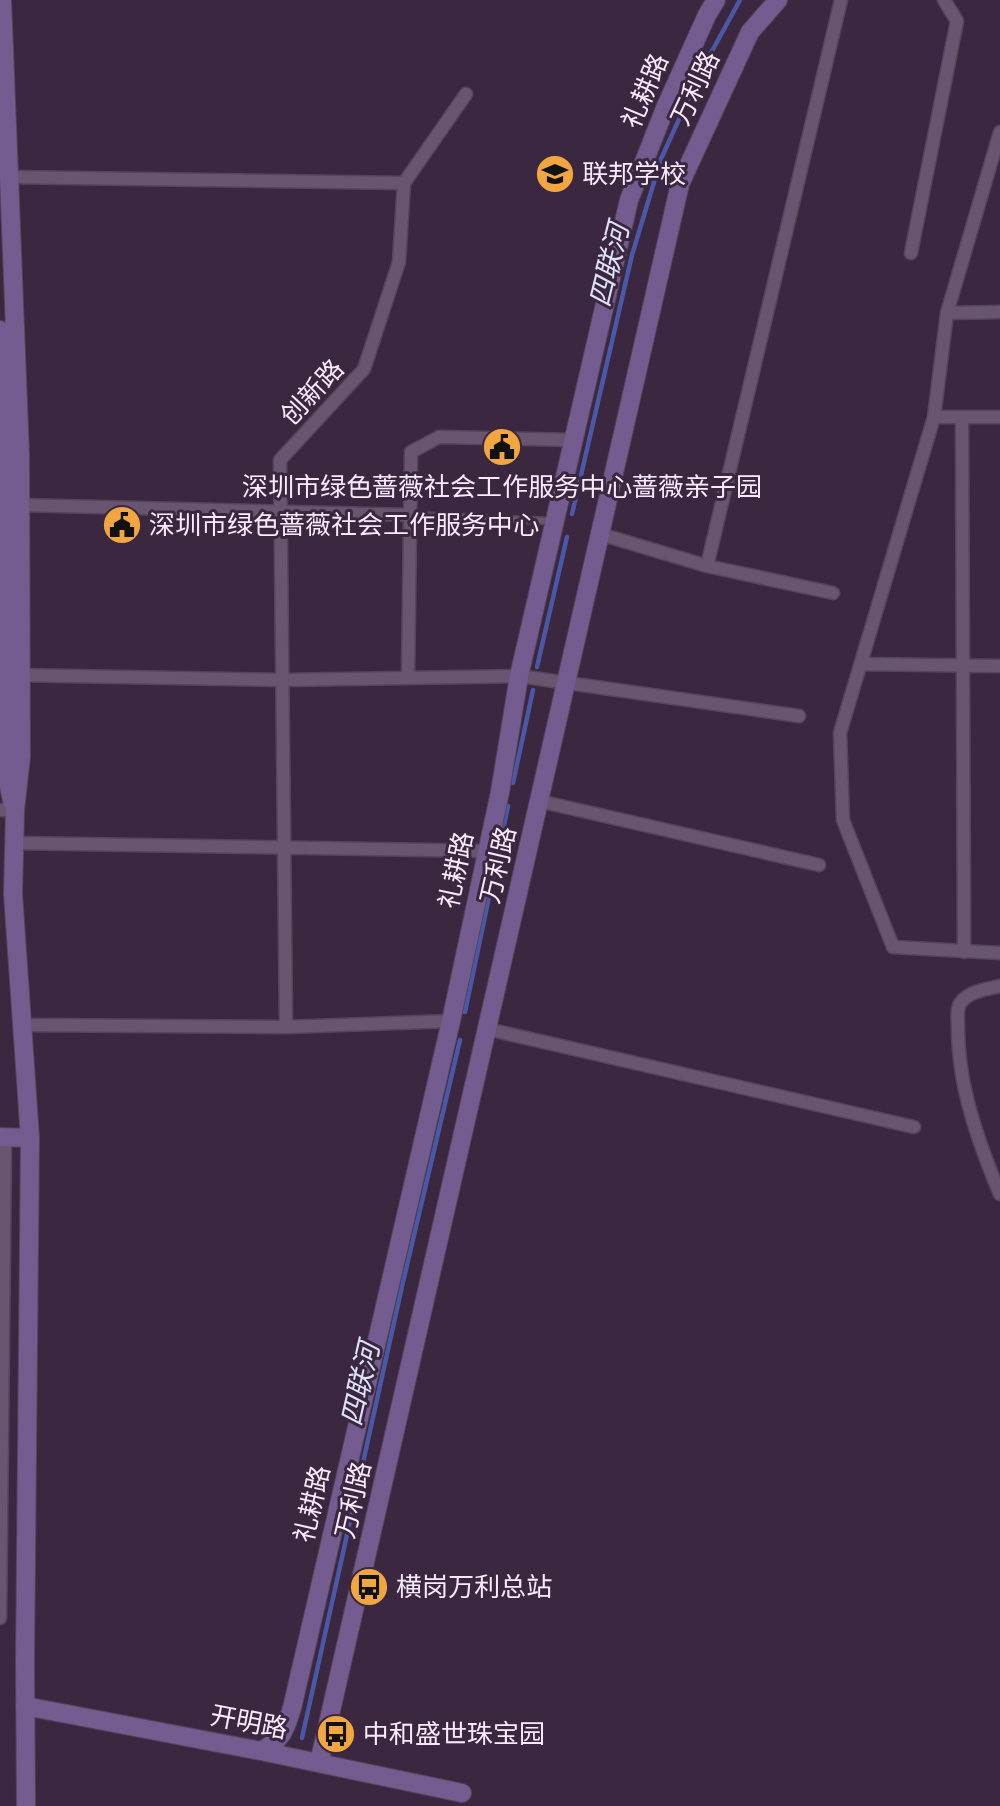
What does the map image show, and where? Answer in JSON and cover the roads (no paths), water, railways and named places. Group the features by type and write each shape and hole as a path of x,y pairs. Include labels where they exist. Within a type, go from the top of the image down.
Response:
{"street":[{"path":"2,0 8,177 8,437 13,675"},
{"name":"礼耕路","path":"261,1751 274,1744 285,1731 292,1708 451,1021 487,851 519,676 629,200 666,106 716,0"},
{"name":"万利路","path":"319,1763 680,184 750,32 778,0"},
{"path":"707,566 841,0"},
{"path":"911,253 957,21 944,0"},
{"path":"8,177 404,183 466,94"},
{"path":"1000,132 947,313 934,417 840,733 843,820 893,947 1000,953"},
{"name":"创新路","path":"286,1027 280,460 364,369 399,262 404,183"},
{"path":"947,313 1000,312"},
{"path":"0,330 8,437 20,505 13,675 5,767 7,810 14,843 13,894 30,1138 26,1806"},
{"path":"934,417 1000,418"},
{"path":"962,417 964,952"},
{"path":"408,678 411,452 439,437 573,440"},
{"path":"20,505 410,515"},
{"path":"600,534 707,566 833,593"},
{"path":"861,664 1000,666"},
{"path":"13,675 284,680 519,676 799,716"},
{"path":"539,801 819,865"},
{"path":"14,843 487,851"},
{"path":"1000,986 968,995 962,1000 958,1024 960,1066 966,1091 980,1142 1000,1194"},
{"path":"22,1026 286,1027 451,1021"},
{"path":"487,1029 914,1128"},
{"path":"0,1618 3,1138 30,1138"},
{"name":"开明路","path":"25,1706 462,1793"}],"lane":[{"path":"410,515 555,521"}],"waterway":[{"name":"四联河","path":"572,514 632,255 661,159 700,73 740,0"},
{"name":"四联河","path":"537,667 567,537"},
{"name":"四联河","path":"513,783 533,690"},
{"name":"四联河","path":"465,1012 508,806"},
{"name":"四联河","path":"302,1738 403,1282 460,1040"}],"place":[{"name":"联邦学校","path":"555,174"},
{"name":"深圳市绿色蔷薇社会工作服务中心蔷薇亲子园","path":"502,447"},
{"name":"深圳市绿色蔷薇社会工作服务中心","path":"122,525"},
{"name":"横岗万利总站","path":"369,1587"},
{"name":"中和盛世珠宝园","path":"336,1734"}]}
